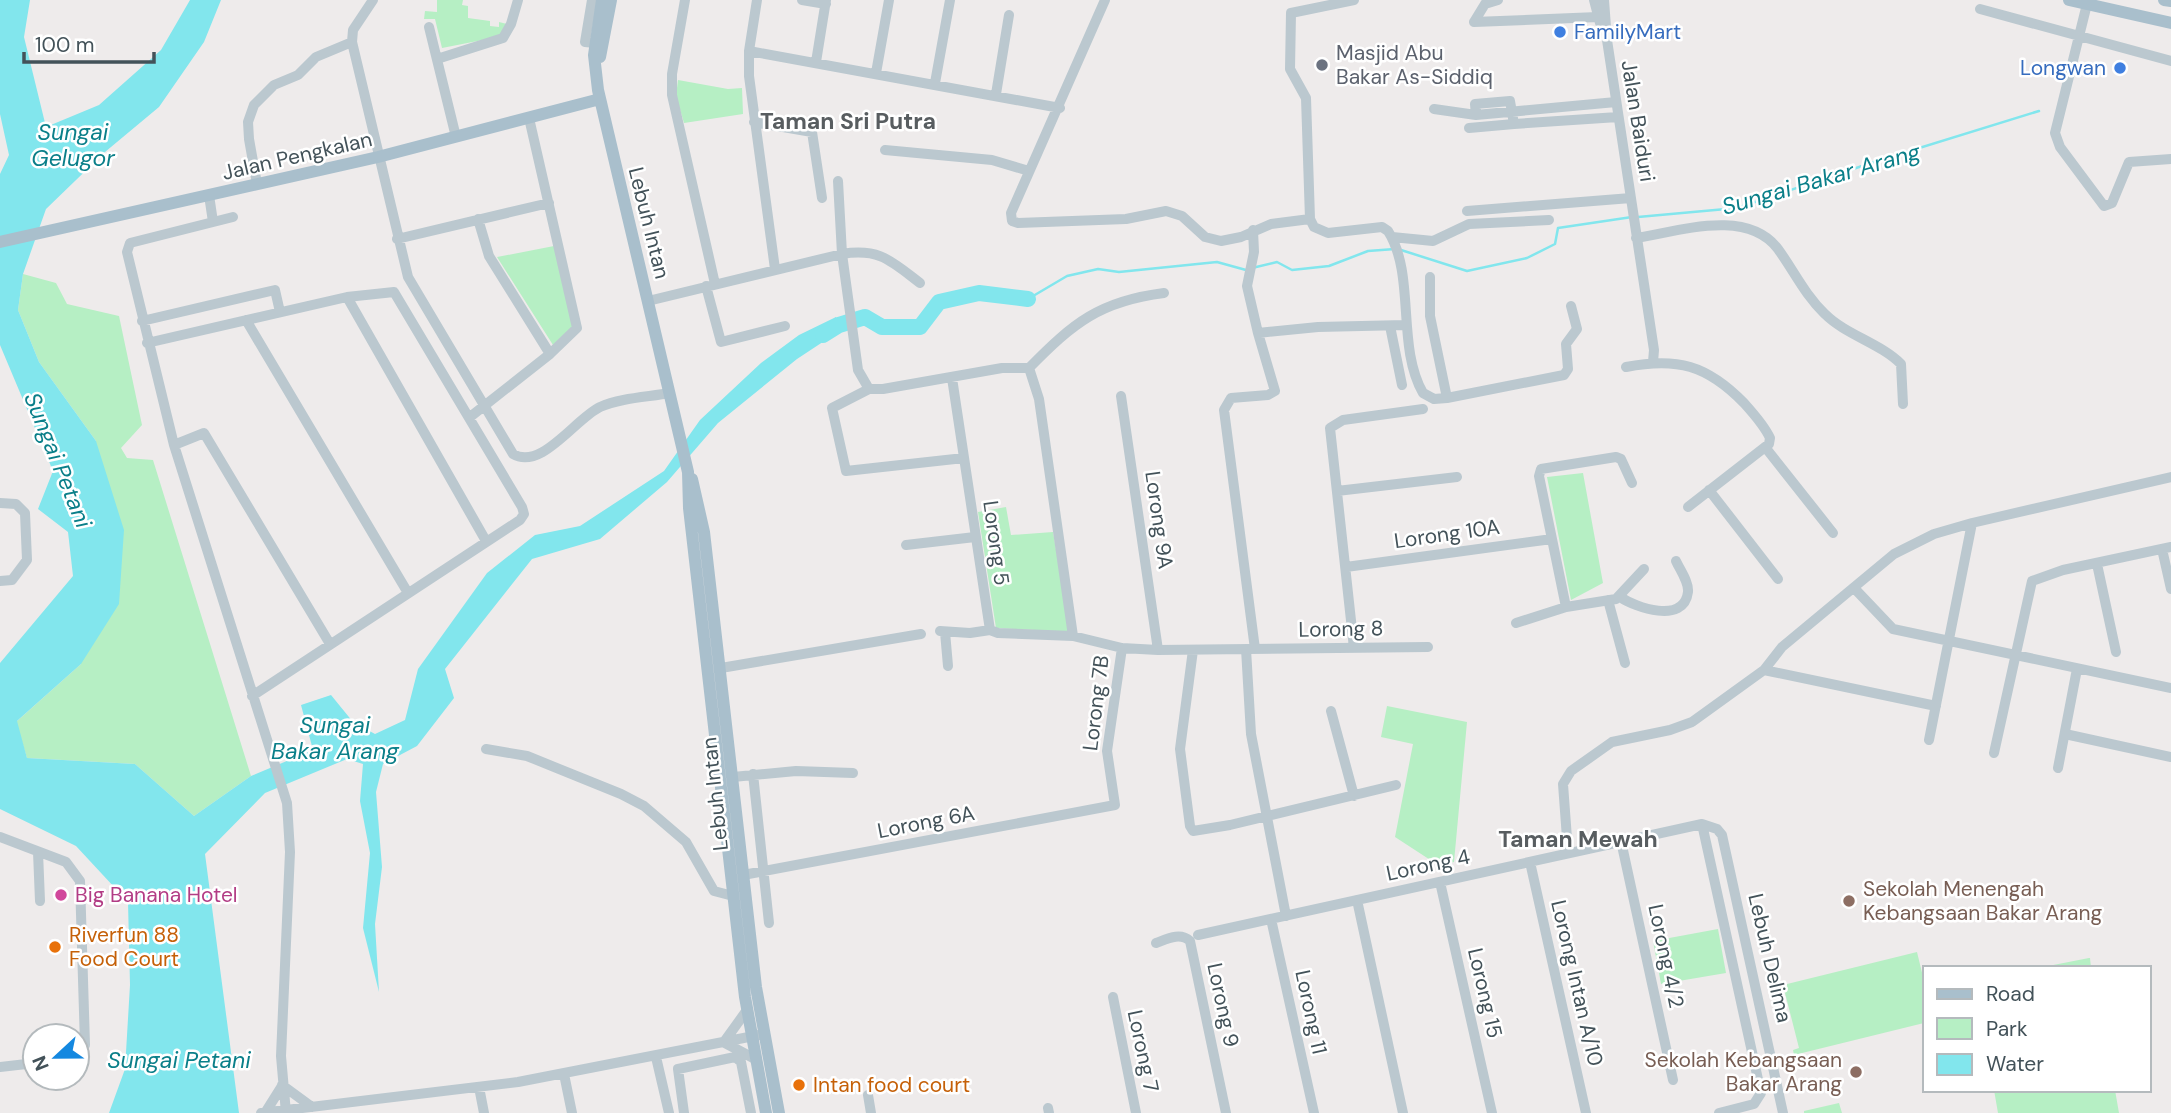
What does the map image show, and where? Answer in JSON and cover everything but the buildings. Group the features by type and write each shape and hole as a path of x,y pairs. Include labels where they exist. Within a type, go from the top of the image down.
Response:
{"main road":[{"name":"Lebuh Intan","path":"602,0 595,43 600,99 688,469 699,500 721,668 743,875 757,1035 755,1059 766,1113"},
{"name":"Lebuh Intan","path":"597,64 611,0"},
{"path":"2069,0 2171,23"},
{"path":"2164,0 2171,1"},
{"name":"Jalan Pengkalan","path":"0,242 378,158 600,99"},
{"name":"Lebuh Intan","path":"688,469 689,508 747,1010 757,1035 777,1110"}],"street":[{"path":"373,0 353,30 352,42 408,277 483,408 513,454 528,459 536,457 597,408 670,393"},
{"path":"437,59 503,38 511,24 518,0"},
{"path":"592,0 585,42 595,43"},
{"path":"685,0 672,74 672,95 721,342 785,326"},
{"path":"757,0 749,51 754,122 775,269"},
{"path":"802,0 826,2 816,62"},
{"path":"876,73 889,0"},
{"path":"935,83 950,0"},
{"path":"1105,0 1060,108 1011,213 1014,222 1126,219 1166,211 1182,216 1211,239 1233,240 1271,224 1310,219"},
{"path":"1354,0 1291,13 1291,74 1303,89 1306,98 1310,219 1320,232 1382,228 1394,240 1400,269 1405,325 1420,389 1431,398 1447,398 1564,375 1568,369 1567,341 1577,329 1571,306"},
{"path":"1498,0 1485,4 1474,22 1598,18"},
{"name":"Jalan Baiduri","path":"1594,0 1606,40"},
{"name":"Jalan Baiduri","path":"1604,0 1606,40 1654,350 1653,362"},
{"path":"2087,4 2054,133 2060,147 2104,206 2112,203 2129,162 2171,159"},
{"path":"1980,9 2171,61"},
{"path":"996,94 1009,15"},
{"path":"429,27 456,137"},
{"path":"257,184 248,130 254,105 274,85 298,75 316,57 352,42"},
{"path":"749,51 996,94 1060,108"},
{"path":"1434,110 1476,115 1475,104 1510,101 1514,111 1514,124"},
{"path":"1514,111 1616,102"},
{"path":"1469,128 1618,117"},
{"path":"470,417 550,354 575,332 577,323 529,118"},
{"path":"754,122 812,132 822,198"},
{"path":"885,150 992,160 1030,171"},
{"path":"838,181 842,254 851,329 858,370 869,389"},
{"path":"209,195 212,222"},
{"path":"397,239 549,203"},
{"path":"1467,211 1631,203"},
{"path":"233,217 130,243 127,247 147,343 174,445 252,696 284,788 289,816 290,852 284,941 282,1085 286,1112"},
{"path":"478,219 489,256 550,354"},
{"path":"1394,240 1433,241 1469,224 1549,220"},
{"path":"1636,238 1737,226 1759,231 1778,249 1805,292 1825,315 1900,364 1903,404"},
{"path":"1254,230 1254,252 1249,270 1250,307 1275,391 1268,395 1231,398 1224,410 1251,649 1251,734 1286,916"},
{"path":"648,301 775,269 863,252 882,255 920,283"},
{"path":"1430,276 1430,316 1447,398"},
{"path":"142,321 275,290 280,312"},
{"path":"147,343 347,296 394,292 400,297 524,514 520,520 252,696"},
{"path":"964,458 846,471 832,408 869,389 1002,368 1029,368 1088,315 1139,296 1164,293"},
{"path":"347,296 486,541"},
{"path":"246,320 408,593"},
{"path":"1258,333 1318,327 1405,325"},
{"path":"1390,326 1402,385"},
{"path":"1626,367 1653,362 1700,369 1722,381 1768,433 1771,442 1688,506"},
{"path":"948,666 942,631 970,634 990,630 998,633 1073,636 1039,399 1029,368"},
{"name":"Lorong 5","path":"952,378 990,630"},
{"name":"Lorong 9A","path":"1121,396 1158,650"},
{"path":"1354,648 1329,435 1332,424 1423,409"},
{"path":"174,445 204,433 330,644"},
{"path":"1765,447 1833,533"},
{"path":"1566,607 1539,476 1541,469 1616,457 1621,459 1632,483"},
{"path":"1337,491 1457,477"},
{"path":"1568,852 1563,784 1571,771 1612,742 1670,730 1692,722 1765,670 1782,647 1895,554 1911,544 1972,523 2171,477"},
{"path":"1709,490 1778,579"},
{"path":"0,503 16,504 25,513 27,560 12,580 0,581"},
{"path":"1929,740 1972,523"},
{"path":"906,545 975,537"},
{"name":"Lorong 10A","path":"1346,567 1552,539"},
{"path":"1994,753 2032,581 2166,548 2171,589"},
{"path":"1620,597 1646,610 1658,612 1674,608 1686,598 1688,590 1676,561"},
{"path":"2097,564 2116,652"},
{"path":"1516,623 1566,607 1620,597 1644,569"},
{"path":"1855,589 1893,629 2171,688"},
{"path":"1608,600 1625,663"},
{"path":"721,668 921,635"},
{"name":"Lorong 8","path":"1073,636 1122,648 1158,650 1427,647"},
{"name":"Lorong 7B","path":"1115,805 1107,751 1122,648"},
{"path":"1193,650 1180,749 1189,826 1193,831 1268,817 1396,785"},
{"path":"2058,768 2077,669"},
{"path":"1765,670 1936,706"},
{"path":"1331,711 1354,796"},
{"path":"2065,734 2171,757"},
{"path":"486,749 527,756 644,806 686,842 714,891 733,896"},
{"path":"733,777 796,771 853,773"},
{"path":"753,774 769,923"},
{"name":"Lorong 6A","path":"743,875 1115,805"},
{"path":"1702,824 1761,1093 1756,1108 1719,1113"},
{"name":"Lorong 4","path":"1198,935 1702,824"},
{"name":"Lebuh Delima","path":"1702,824 1717,829 1722,835 1783,1113"},
{"path":"0,837 66,862 80,881 84,1022"},
{"name":"Lorong 4/2","path":"1621,841 1673,1080"},
{"path":"38,852 40,901"},
{"name":"Lorong Intan A/10","path":"1530,862 1586,1113"},
{"name":"Lorong 15","path":"1440,882 1492,1113"},
{"path":"1357,900 1404,1113"},
{"name":"Lorong 11","path":"1271,919 1314,1113"},
{"name":"Lorong 9","path":"1156,943 1176,937 1185,937 1190,941 1226,1113"},
{"name":"Lorong 7","path":"1113,997 1136,1113"},
{"path":"724,1042 747,1010"},
{"path":"264,1113 310,1110 564,1074 757,1035"},
{"path":"724,1042 743,1050 755,1059"},
{"path":"656,1057 669,1113"},
{"path":"684,1113 678,1069 735,1057 741,1062 751,1113"},
{"path":"0,1067 21,1065"},
{"path":"564,1074 572,1113"},
{"path":"282,1085 310,1110"},
{"path":"264,1113 282,1085"},
{"path":"479,1087 484,1113"},
{"path":"868,1095 872,1113"}],"green space":[{"path":"437,0 463,0 462,5 468,6 468,18 490,21 490,26 499,27 499,22 507,24 498,37 442,48 435,19 424,19 425,11 437,12"},
{"path":"678,80 728,89 742,88 743,114 684,123 676,96"},
{"path":"554,246 573,326 553,345 497,257"},
{"path":"23,274 56,283 67,304 119,316 142,425 121,448 127,458 153,460 251,776 194,816 135,764 27,758 16,722 81,664 96,441 39,362 18,310"},
{"path":"1583,473 1603,583 1571,600 1547,477"},
{"path":"1006,507 1011,535 1053,532 1070,632 996,628 978,512"},
{"path":"1387,706 1467,722 1454,862 1438,865 1395,837 1413,744 1381,737"},
{"path":"1718,929 1726,973 1661,984 1653,941"},
{"path":"1917,952 1923,977 1923,1023 1794,1055 1793,1050 1799,1048 1783,985"},
{"path":"2089,958 2091,966 2048,966"},
{"path":"1994,1092 2115,1092 2119,1113 1998,1113"},
{"path":"1839,1103 1842,1113 1804,1113 1804,1111"}],"water":[{"name":"Sungai Petani","path":"0,0 30,0 24,37 46,127 99,105 161,50 190,0 221,0 204,42 159,107 105,152 46,209 23,274 18,310 39,362 96,441 124,530 119,604 81,664 17,721 27,758 135,764 194,816 251,776 313,750 301,705 331,695 353,722 375,734 405,720 418,669 487,573 535,535 580,526 664,471 700,420 761,363 799,335 836,317 841,330 797,359 718,423 667,482 600,539 532,559 445,669 454,698 417,746 383,764 376,792 382,867 375,924 379,992 363,928 370,853 360,801 363,764 347,759 265,793 205,854 239,1113 109,1113 125,1069 130,985 128,902 76,846 0,809 0,663 73,576 68,532 38,509 53,471 0,345 0,174 9,155 0,114"}],"waterway":[{"name":"Sungai Bakar Arang","path":"1638,217 1737,208 2039,111"},
{"name":"Sungai Bakar Arang","path":"1401,250 1467,271 1527,258 1555,244 1558,228 1632,217"},
{"name":"Sungai Bakar Arang","path":"1252,268 1277,262 1292,270 1329,266 1368,251 1395,249"},
{"name":"Sungai Bakar Arang","path":"1028,299 1067,276 1098,269 1119,272 1217,262 1246,270"},
{"name":"Sungai Bakar Arang","path":"823,335 839,325 865,317 882,327 920,327 939,302 979,293 1028,299"}],"place":[{"name":"FamilyMart","path":"1560,32"},
{"name":"Masjid Abu Bakar As-Siddiq","path":"1322,65"},
{"name":"Longwan","path":"2120,68"},
{"name":"Big Banana Hotel","path":"61,895"},
{"name":"Sekolah Menengah Kebangsaan Bakar Arang","path":"1849,901"},
{"name":"Riverfun 88 Food Court","path":"55,947"},
{"name":"Sekolah Kebangsaan Bakar Arang","path":"1856,1072"},
{"name":"Intan food court","path":"799,1085"}],"district":[{"name":"Taman Sri Putra","path":"848,121"},
{"name":"Taman Mewah","path":"1578,839"}],"water label":[{"name":"Sungai Gelugor","path":"73,145"}]}
